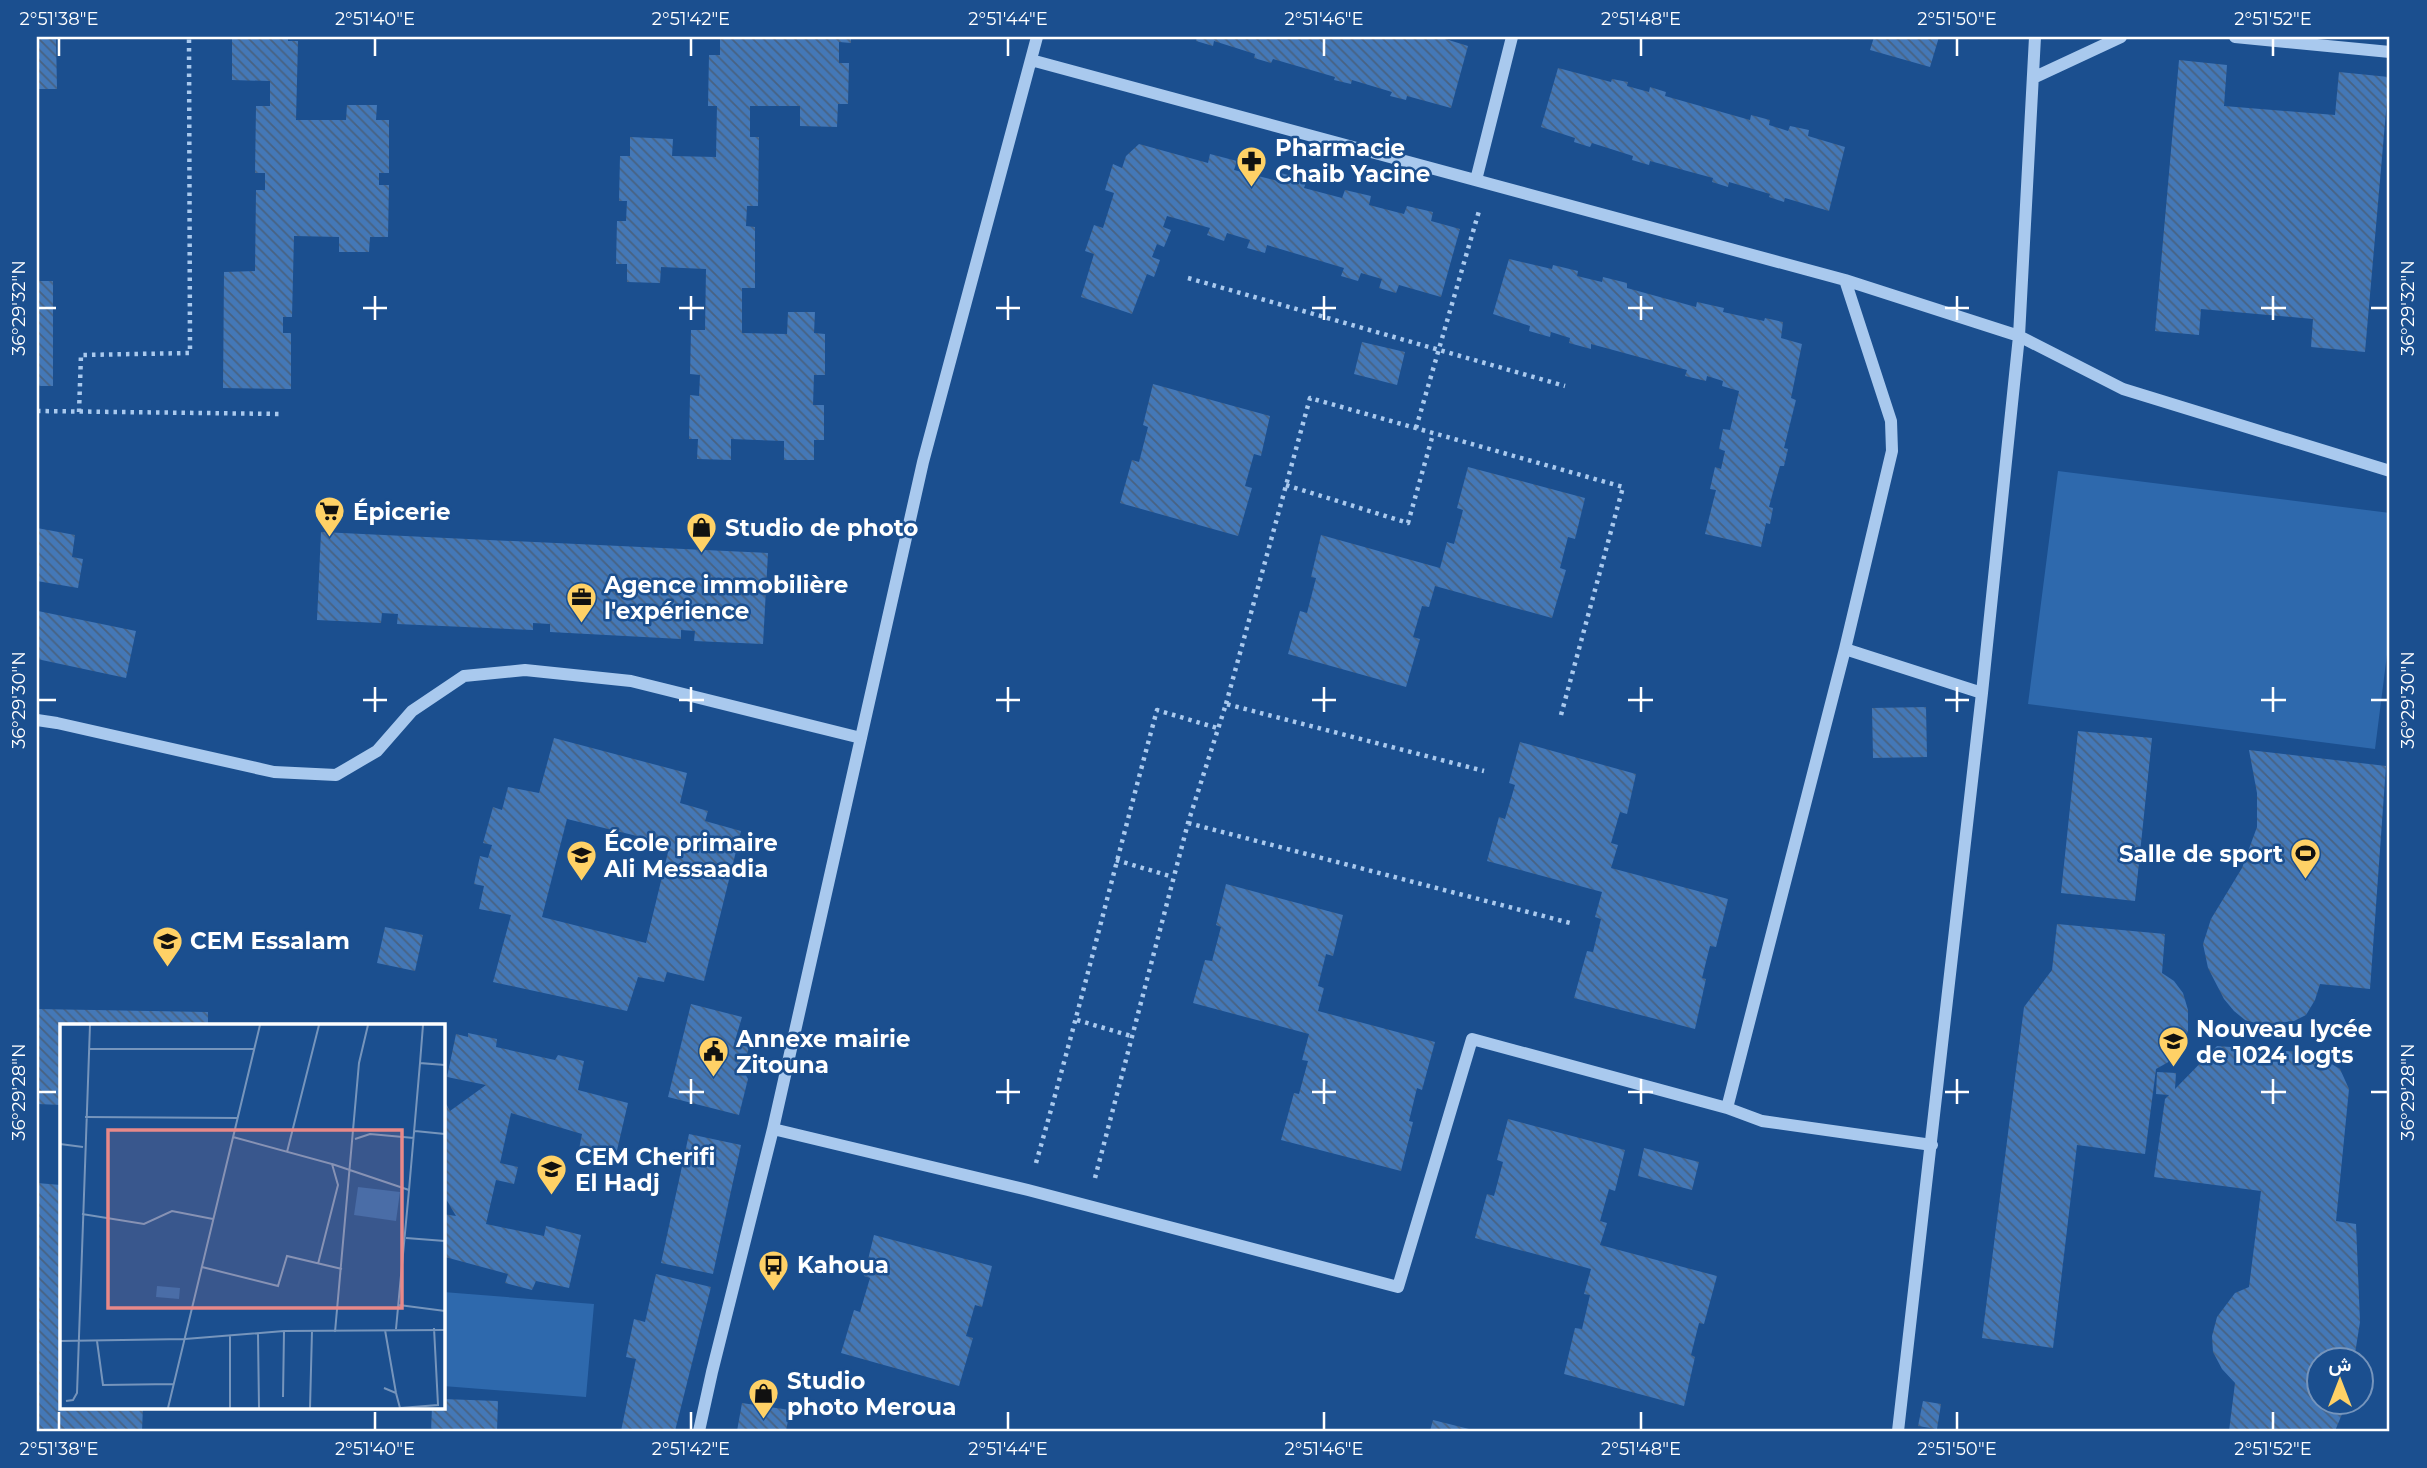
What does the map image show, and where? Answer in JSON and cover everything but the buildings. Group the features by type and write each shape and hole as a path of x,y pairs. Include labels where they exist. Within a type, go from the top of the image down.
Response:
{"street":[{"path":"699,1431 773,1129 923,463 1037,37"},
{"path":"1481,182 1512,37"},
{"path":"1898,1431 1982,693 2019,335 2035,37"},
{"path":"2033,78 2120,37"},
{"path":"2235,37 2390,52"},
{"path":"1031,60 1845,280 2019,335 2123,389 2390,471"},
{"path":"1727,1108 1845,649 1892,450 1891,421 1845,280"},
{"path":"1845,649 1982,693"},
{"path":"37,720 274,772 336,775 377,751 412,711 464,676 525,670 631,681 861,738"},
{"path":"773,1129 1028,1190 1398,1287 1472,1040 1727,1108 1762,1121 1932,1144"}],"path":[{"path":"79,412 81,355 190,353 189,37"},
{"path":"1415,428 1481,182"},
{"path":"1188,278 1565,386"},
{"path":"1087,1206 1173,877 1226,704 1310,398 1623,487 1561,715"},
{"path":"37,411 282,414"},
{"path":"1286,485 1408,523 1433,434"},
{"path":"1226,704 1484,771"},
{"path":"1028,1190 1077,1020 1116,860 1157,710 1217,728"},
{"path":"1188,823 1574,925"},
{"path":"1116,860 1173,877"},
{"path":"1077,1020 1131,1036"}],"shaded area":[{"path":"2058,471 2390,513 2390,631 2375,749 2028,704"},
{"path":"444,1292 594,1304 586,1397 444,1386"}],"place":[{"name":"Pharmacie Chaib Yacine","path":"1252,188"},
{"name":"Épicerie","path":"330,539"},
{"name":"Studio de photo","path":"702,555"},
{"name":"Agence immobilière l'expérience","path":"581,625"},
{"name":"Salle de sport","path":"2306,881"},
{"name":"École primaire Ali Messaadia","path":"581,883"},
{"name":"CEM Essalam","path":"167,968"},
{"name":"Nouveau lycée de 1024 logts","path":"2173,1069"},
{"name":"Annexe mairie Zitouna","path":"713,1079"},
{"name":"CEM Cherifi El Hadj","path":"552,1197"},
{"name":"Kahoua","path":"774,1292"},
{"name":"Studio photo Meroua","path":"764,1421"}]}
